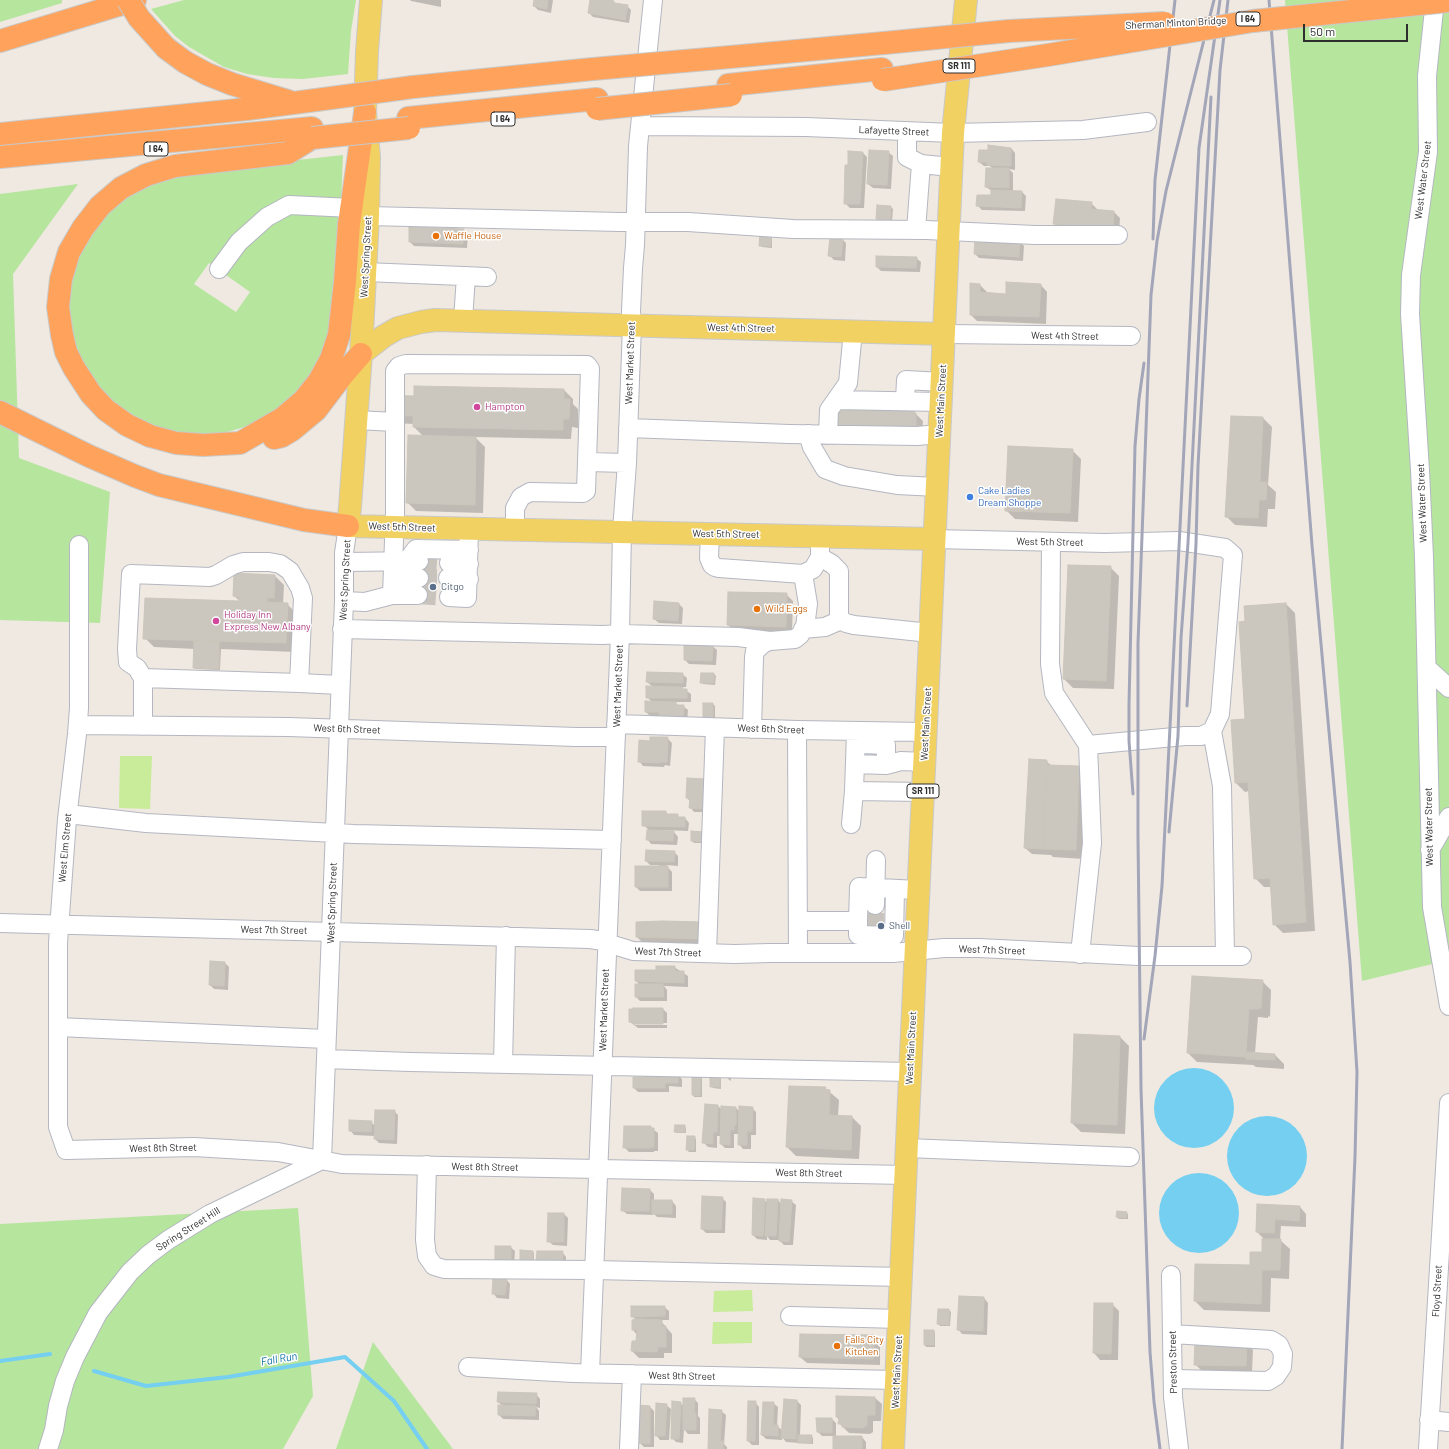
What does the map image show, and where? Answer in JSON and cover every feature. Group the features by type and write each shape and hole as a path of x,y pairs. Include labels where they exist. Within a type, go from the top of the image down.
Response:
{"highway":[{"path":"128,0 139,18 166,48 185,62 207,74 232,84 306,101"},
{"path":"0,41 135,0"},
{"path":"882,75 1413,0"},
{"name":"Sherman Minton Bridge","path":"882,75 1064,52 1253,21 1449,1"},
{"name":"Sherman Minton Bridge","path":"306,101 593,69 1009,31 1251,19 1449,1"},
{"name":"I 64","path":"0,164 116,151 312,133 882,75"},
{"name":"I 64","path":"0,134 247,109 306,101"},
{"path":"240,443 283,418 303,401 319,381 331,359 339,335 345,282 349,224 360,212 365,112"},
{"path":"0,157 312,133"},
{"path":"312,133 288,153 175,166 146,174 122,188 100,206 83,228 69,252 61,279 58,307 62,335 66,352 74,368 91,394 106,410 127,425 150,436 176,443 203,445 240,443 282,436 292,430 316,410 361,354"},
{"path":"0,412 89,456 159,485 304,520 348,526"}],"main road":[{"path":"365,112 367,51 371,0"},
{"name":"West Main Street","path":"893,1449 951,167 966,0"},
{"name":"West Spring Street","path":"348,526 361,354 365,272 360,212"},
{"name":"West 4th Street","path":"361,354 386,334 407,325 426,321 463,320 944,334"},
{"name":"West 5th Street","path":"348,526 710,533 820,546 934,539"}],"street":[{"name":"West Market Street","path":"590,1373 620,634 622,531 627,463 632,325 631,311 640,126 653,0"},
{"name":"West Water Street","path":"1436,0 1427,76 1428,152 1412,275 1410,314 1420,470 1426,668 1429,850 1432,907 1449,1006"},
{"name":"Lafayette Street","path":"640,126 806,127 953,133 1083,130 1147,122"},
{"path":"908,131 907,157 921,164 951,167"},
{"path":"916,230 921,164"},
{"path":"219,269 239,242 267,217 289,205 360,212 636,222 688,222 793,229 916,230 1118,235"},
{"path":"365,272 487,277"},
{"path":"463,320 466,276"},
{"path":"828,435 829,410 848,383 853,331"},
{"name":"West 4th Street","path":"944,334 1130,336"},
{"path":"406,575 394,527 395,371 399,366 406,364 587,365 590,369 586,491 583,493 530,492 521,497 516,508 515,530"},
{"path":"836,400 905,401 906,380 941,392"},
{"path":"356,420 395,422"},
{"path":"628,428 828,435 917,436 939,434"},
{"path":"808,434 812,447 825,469 844,476 896,485 937,487"},
{"path":"587,462 627,463"},
{"name":"West Spring Street","path":"322,1160 344,601 344,553 348,526"},
{"path":"449,597 467,598 469,529"},
{"path":"710,533 709,558 712,565 720,568 803,574 813,569 820,546"},
{"name":"West 5th Street","path":"934,539 1105,543 1179,541 1225,548 1233,555 1220,714 1212,731"},
{"path":"1051,542 1050,664 1054,693 1088,744 1092,843 1080,954"},
{"name":"West Elm Street","path":"66,1150 58,1127 59,925 68,814 78,725 79,545"},
{"path":"820,546 832,564 839,571 839,616 841,620 854,625 930,633"},
{"path":"344,601 366,602 406,575 416,549 469,564"},
{"path":"143,726 143,678 137,668 128,662 127,649 131,574 210,577 233,565 243,562 269,562 280,564 290,571 300,588 303,598 299,683"},
{"path":"345,562 406,575"},
{"path":"449,571 469,564"},
{"path":"342,629 738,637 770,641 795,639 800,635 805,627 808,604 803,574"},
{"path":"803,629 825,627 841,620"},
{"path":"752,729 754,657 758,647 770,641"},
{"path":"1426,668 1449,688"},
{"path":"143,678 340,685"},
{"name":"West 6th Street","path":"78,725 289,727 338,730 569,737 616,731 715,728 797,730 856,738 926,732"},
{"path":"707,953 715,728"},
{"path":"797,730 798,953"},
{"path":"1088,744 1200,736 1212,731"},
{"name":"West 7th Street","path":"0,923 595,939 603,940 607,943 633,951 707,953 798,953 875,940 916,950 979,948 1139,956 1234,956 1222,786 1212,731"},
{"path":"851,824 856,738 886,745 886,765"},
{"path":"855,764 886,765 901,761 924,762"},
{"path":"854,791 923,792"},
{"path":"68,814 146,823 334,833 612,840"},
{"path":"1429,850 1449,817"},
{"path":"875,897 876,860"},
{"path":"875,897 859,888 858,935 875,940 894,936 895,889"},
{"path":"875,897 895,889 918,890"},
{"path":"798,921 858,921"},
{"path":"894,925 917,926"},
{"path":"503,1064 506,936"},
{"path":"58,1027 326,1039"},
{"path":"326,1059 910,1072"},
{"path":"1448,1133 1449,1103"},
{"name":"Floyd Street","path":"1428,1449 1448,1133"},
{"name":"West 8th Street","path":"66,1150 194,1147 278,1152 342,1164 906,1175"},
{"path":"907,1148 1130,1157"},
{"name":"Spring Street Hill","path":"48,1449 54,1430 58,1406 65,1381 78,1352 98,1313 130,1272 148,1255 168,1240 210,1214 322,1160"},
{"path":"427,1166 425,1240 427,1256 434,1266 444,1269 594,1270 901,1277"},
{"name":"Preston Street","path":"1171,1275 1173,1397 1179,1449"},
{"path":"790,1316 899,1319"},
{"path":"1172,1334 1271,1340 1279,1345 1283,1354 1282,1367 1276,1376 1268,1381 1173,1379"},
{"name":"West 9th Street","path":"468,1367 552,1373 896,1380"},
{"path":"629,1449 632,1374"},
{"path":"1429,1420 1449,1422"}],"green space":[{"path":"0,0 62,0 62,3 0,22"},
{"path":"184,0 356,0 351,31 348,74 303,79 274,78 247,74 224,67 189,47 175,36 151,9"},
{"path":"1285,0 1449,0 1449,960 1362,981"},
{"path":"343,155 340,228 331,323 325,348 312,374 293,397 272,414 248,426 220,434 190,435 160,429 132,417 110,400 92,379 77,353 68,325 71,269 98,222 135,190 179,173","holes":["209,263 250,292 236,312 194,284"]},
{"path":"78,184 13,274 19,458 110,492 100,623 0,620 0,194"},
{"path":"120,756 152,756 150,809 119,808"},
{"path":"298,1208 313,1396 283,1449 0,1449 0,1224"},
{"path":"752,1290 753,1311 713,1312 714,1291"},
{"path":"713,1322 752,1322 752,1343 712,1344"},
{"path":"373,1342 453,1449 336,1449"}],"water":[{"path":"1194,1068 1209,1071 1222,1080 1231,1093 1234,1108 1231,1123 1222,1136 1209,1145 1194,1148 1179,1145 1166,1136 1157,1123 1154,1108 1157,1093 1166,1080 1179,1071"},
{"path":"1267,1116 1282,1119 1295,1128 1304,1141 1307,1156 1304,1171 1295,1184 1282,1193 1267,1196 1252,1193 1239,1184 1230,1171 1227,1156 1230,1141 1239,1128 1252,1119"},
{"path":"1199,1173 1214,1176 1227,1185 1236,1198 1239,1213 1236,1228 1227,1241 1214,1250 1199,1253 1184,1250 1171,1241 1162,1228 1159,1213 1162,1198 1171,1185 1184,1176"}],"building":[{"path":"534,0 548,0 547,9 533,6"},
{"path":"590,0 609,0 614,1 614,3 628,5 625,20 588,13"},
{"path":"988,145 1011,148 1011,166 987,165 987,162 978,162 979,150 988,150"},
{"path":"869,150 889,151 887,185 867,184"},
{"path":"848,151 863,152 860,204 844,204 845,165 848,165"},
{"path":"986,168 1009,168 1009,188 985,187"},
{"path":"991,190 1022,191 1021,208 976,206 977,195 991,195"},
{"path":"1056,199 1092,202 1091,209 1114,211 1113,229 1053,224"},
{"path":"877,205 891,206 890,220 876,219"},
{"name":"Waffle House","path":"409,227 464,229 463,244 409,242"},
{"path":"760,232 771,232 771,246 759,246"},
{"path":"830,237 843,238 841,257 828,256"},
{"path":"975,238 1020,240 1019,257 974,254"},
{"path":"876,256 917,257 916,268 876,267"},
{"path":"1006,282 1041,284 1039,317 970,315 970,283 980,284 980,292 1006,294"},
{"name":"Hampton","path":"414,386 564,389 564,399 570,399 569,419 563,419 563,430 413,427 413,416 385,415 386,395 414,396"},
{"path":"838,409 914,411 914,413 916,413 916,428 837,427"},
{"path":"1231,416 1263,417 1260,482 1267,482 1266,500 1259,500 1258,518 1225,517"},
{"path":"408,435 476,437 475,505 406,503"},
{"path":"1008,446 1073,449 1070,513 1005,511"},
{"path":"1068,565 1111,566 1106,681 1063,679"},
{"name":"Holiday Inn Express New Albany","path":"234,573 275,575 274,598 267,598 267,602 288,603 286,643 143,639 145,598 239,601 239,597 233,596"},
{"name":"Wild Eggs","path":"728,592 787,593 786,627 727,625"},
{"path":"654,601 679,603 678,621 653,619"},
{"path":"1286,603 1306,922 1273,925 1270,878 1254,879 1248,782 1235,783 1231,720 1245,719 1239,622 1245,621 1244,606"},
{"path":"194,640 219,641 219,669 193,668"},
{"path":"684,644 713,645 712,661 684,660"},
{"path":"647,672 683,673 683,683 646,682"},
{"path":"701,673 714,673 714,683 700,683"},
{"path":"646,686 683,687 682,689 687,689 687,698 646,698"},
{"path":"645,701 676,702 676,705 684,705 683,719 659,717 659,712 645,712"},
{"path":"703,703 713,703 713,720 703,720"},
{"path":"650,737 668,737 667,762 638,762 639,740 650,741"},
{"path":"1029,759 1047,760 1043,849 1024,848"},
{"path":"1047,765 1079,766 1076,850 1043,849"},
{"path":"687,778 705,779 703,809 689,808 690,798 686,798"},
{"path":"642,811 666,811 666,814 678,814 678,817 685,817 685,827 642,826"},
{"path":"647,830 674,831 673,841 646,840"},
{"path":"691,831 705,832 705,842 691,841"},
{"path":"646,850 675,851 674,862 645,861"},
{"path":"635,866 668,866 668,887 635,887"},
{"path":"636,922 704,922 703,939 636,937"},
{"path":"210,961 225,962 224,986 209,985"},
{"path":"656,966 675,966 675,971 684,971 684,983 635,981 635,970 656,970"},
{"path":"1192,976 1263,980 1261,1008 1249,1009 1246,1052 1275,1054 1275,1060 1246,1059 1246,1057 1187,1053"},
{"path":"635,984 663,984 664,997 635,997"},
{"path":"663,1008 663,1024 633,1024 633,1022 629,1022 629,1009"},
{"path":"1074,1034 1120,1036 1117,1125 1071,1123"},
{"path":"692,1073 701,1073 700,1096 692,1095"},
{"path":"648,1074 678,1074 678,1083 665,1083 665,1088 633,1088 633,1077 648,1077"},
{"path":"710,1074 720,1074 720,1087 710,1087"},
{"path":"789,1086 826,1087 825,1089 830,1090 829,1115 852,1116 851,1150 786,1147"},
{"path":"705,1104 718,1105 717,1132 713,1132 713,1144 702,1143"},
{"path":"721,1106 736,1107 736,1125 734,1125 734,1130 730,1130 730,1145 720,1144"},
{"path":"739,1106 753,1107 752,1131 747,1131 747,1145 738,1145"},
{"path":"375,1110 395,1110 394,1140 374,1139"},
{"path":"349,1120 372,1121 371,1132 349,1131"},
{"path":"675,1125 685,1125 685,1132 674,1132"},
{"path":"624,1126 651,1126 651,1128 654,1128 654,1147 623,1148"},
{"path":"687,1136 695,1136 694,1150 686,1150"},
{"path":"622,1188 650,1189 649,1211 621,1211"},
{"path":"702,1196 723,1197 721,1230 701,1229"},
{"path":"753,1198 765,1199 763,1236 752,1235"},
{"path":"767,1199 778,1199 776,1236 765,1236"},
{"path":"781,1199 792,1200 789,1242 779,1241"},
{"path":"652,1200 672,1200 672,1214 652,1214"},
{"path":"1257,1204 1300,1206 1299,1221 1275,1219 1274,1233 1256,1232"},
{"path":"1117,1211 1127,1212 1126,1218 1116,1217"},
{"path":"548,1213 564,1213 564,1242 547,1242"},
{"path":"1262,1239 1281,1239 1280,1270 1262,1270 1261,1304 1194,1301 1195,1264 1250,1265 1250,1252 1262,1252"},
{"path":"495,1246 511,1246 511,1262 495,1262"},
{"path":"520,1250 533,1251 533,1264 520,1264"},
{"path":"537,1251 563,1251 562,1263 536,1262"},
{"path":"493,1277 507,1278 505,1295 492,1294"},
{"path":"959,1296 984,1297 983,1331 957,1330"},
{"path":"1094,1303 1113,1303 1111,1354 1093,1353"},
{"path":"631,1306 665,1306 665,1316 631,1317"},
{"path":"938,1309 949,1309 949,1325 937,1324"},
{"path":"632,1320 662,1320 662,1326 666,1326 666,1347 658,1347 657,1352 631,1351 632,1341 636,1341 637,1330 632,1330"},
{"path":"924,1330 934,1330 934,1345 924,1345"},
{"name":"Falls City Kitchen","path":"800,1334 874,1335 873,1359 799,1357"},
{"path":"1195,1341 1247,1343 1246,1366 1194,1365"},
{"path":"498,1392 537,1393 536,1404 497,1402"},
{"path":"836,1396 875,1397 875,1415 867,1415 867,1425 863,1428 842,1427 842,1424 838,1424 839,1417 836,1417"},
{"path":"683,1398 695,1398 694,1413 696,1413 696,1430 683,1430"},
{"path":"784,1399 797,1400 796,1439 781,1438"},
{"path":"672,1401 681,1402 679,1439 671,1439"},
{"path":"748,1401 756,1401 755,1441 747,1441"},
{"path":"763,1402 774,1402 773,1425 778,1425 778,1436 761,1435"},
{"path":"656,1403 667,1404 665,1436 655,1436"},
{"path":"498,1405 536,1406 535,1416 498,1415"},
{"path":"639,1405 650,1406 650,1444 639,1443"},
{"path":"709,1409 722,1410 720,1441 724,1441 723,1449 708,1449"},
{"path":"816,1418 832,1418 832,1433 817,1432"},
{"path":"798,1435 812,1435 811,1443 798,1443"},
{"path":"833,1436 862,1436 862,1449 833,1449"}],"waterway":[{"name":"Fall Run","path":"0,1361 50,1354"},
{"name":"Fall Run","path":"94,1371 146,1386 228,1377 345,1357 394,1401 427,1449"}],"tunnel":[{"path":"419,561 449,563"},
{"path":"419,578 448,578"},
{"path":"418,595 449,597"},
{"path":"875,905 875,931"}],"railway":[{"path":"1153,239 1155,180 1175,0"},
{"path":"1160,1449 1150,1352 1141,1089 1138,837 1138,643 1151,295 1157,241 1166,191 1214,0"},
{"path":"1144,1039 1155,956 1162,886 1199,148 1220,0"},
{"path":"1187,706 1196,544 1198,466 1220,70 1228,0"},
{"path":"1269,0 1312,545 1350,962 1357,1072 1355,1157 1342,1449"},
{"path":"1169,832 1178,736 1181,638 1188,543 1211,97"},
{"path":"1133,794 1129,741 1129,704 1135,446 1144,363"}],"place":[{"name":"Waffle House","path":"436,236"},
{"name":"Hampton","path":"477,407"},
{"name":"Cake Ladies Dream Shoppe","path":"970,497"},
{"name":"Citgo","path":"433,587"},
{"name":"Wild Eggs","path":"757,609"},
{"name":"Holiday Inn Express New Albany","path":"216,621"},
{"name":"Shell","path":"881,926"},
{"name":"Falls City Kitchen","path":"837,1346"}]}
